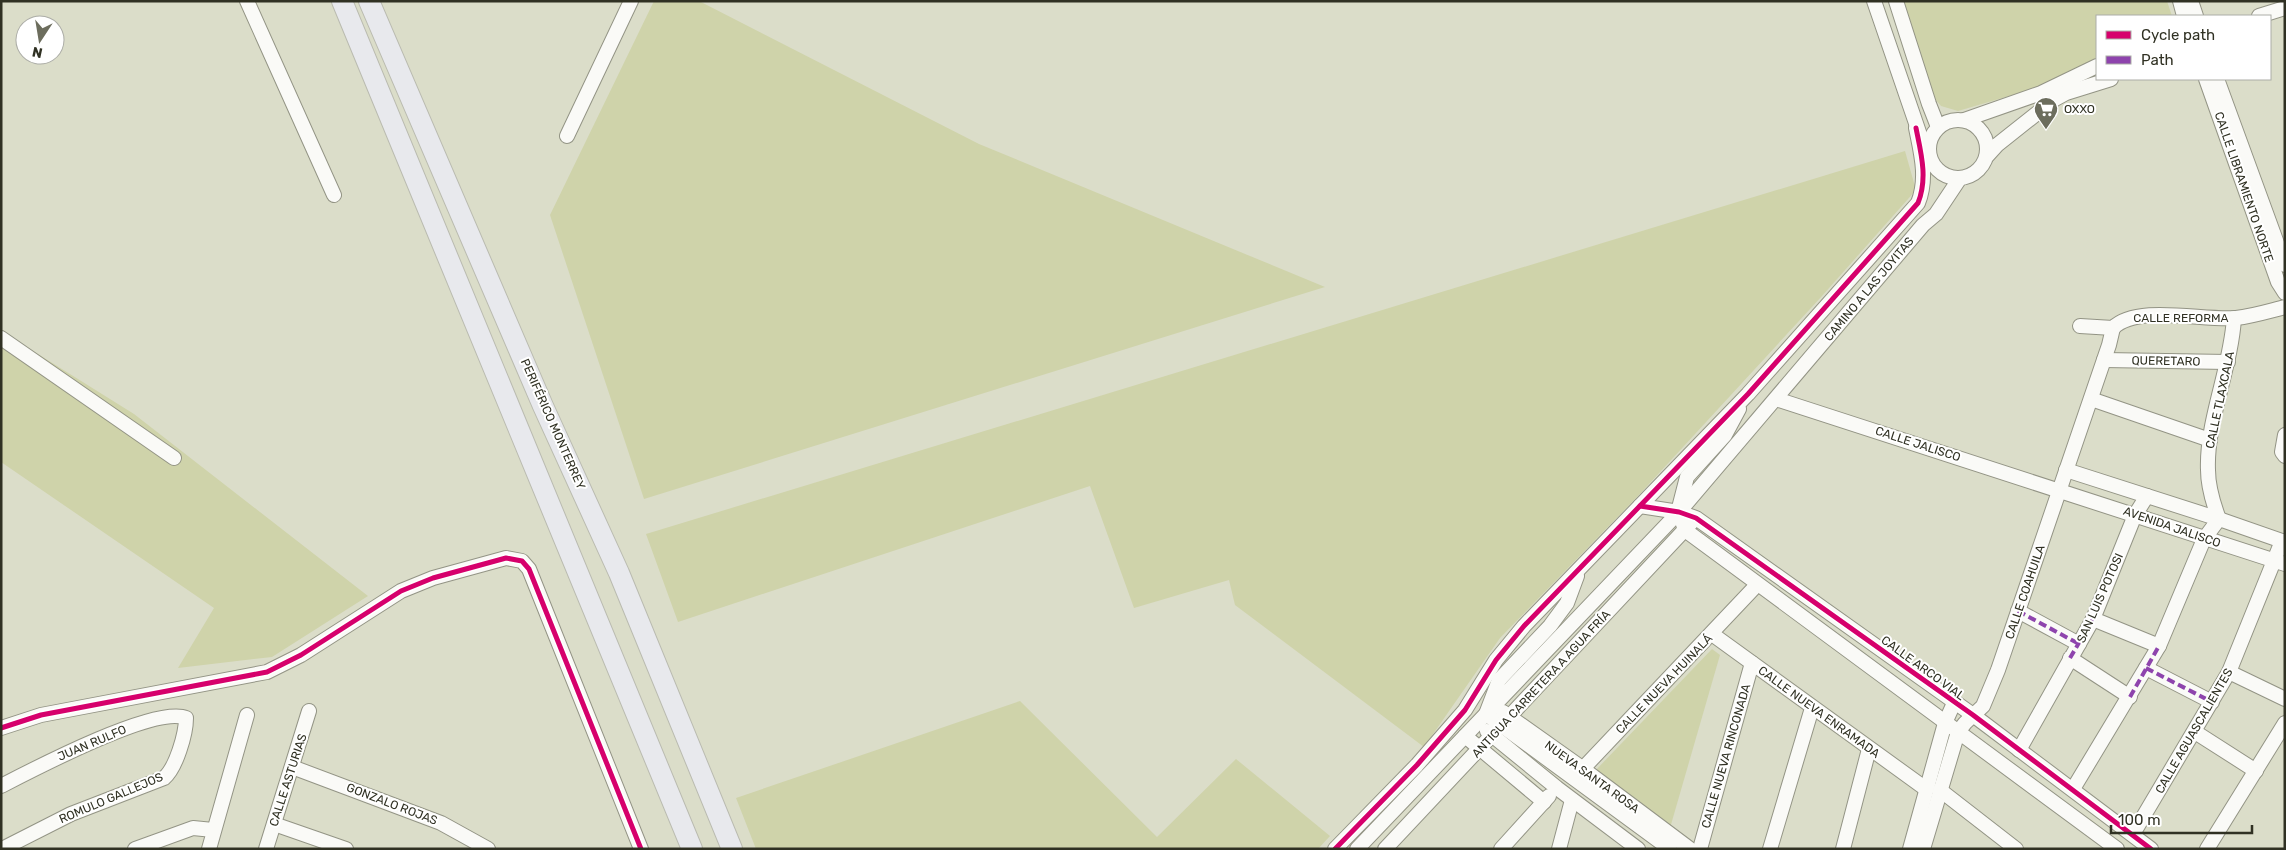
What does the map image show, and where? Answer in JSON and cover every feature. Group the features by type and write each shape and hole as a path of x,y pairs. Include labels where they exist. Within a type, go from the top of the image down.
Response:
{"highway":[{"path":"342,1 692,849"},
{"name":"PERIFÉRICO MONTERREY","path":"369,1 543,406 620,573 732,849"}],"street":[{"path":"247,1 334,195"},
{"path":"567,136 631,1"},
{"path":"1874,1 1916,128 1928,151 1930,160 1942,174 1960,178 1969,176 1977,171 1986,156 2048,103 2066,93 2088,75 2096,71"},
{"path":"1896,1 1938,127"},
{"path":"2180,1 2184,15"},
{"path":"2191,1 2196,15"},
{"path":"2262,15 2285,8"},
{"path":"1928,151 1932,134 1938,127 1955,119 1964,120 2041,93 2096,66"},
{"path":"2066,93 2109,80"},
{"name":"CALLE LIBRAMIENTO NORTE","path":"2206,80 2278,282 2285,293"},
{"name":"CALLE LIBRAMIENTO NORTE","path":"2217,80 2285,265"},
{"path":"1964,120 1980,130 1987,146 1986,156"},
{"path":"1335,849 1416,765 1465,710 1496,660 1524,626 1748,394 1918,203 1923,190 1924,179 1916,128"},
{"name":"CAMINO A LAS JOYITAS","path":"1776,399 1923,225 1936,214 1960,178"},
{"name":"CALLE REFORMA","path":"2113,328 2129,317 2140,315 2234,318 2285,308"},
{"name":"CALLE TLAXCALA","path":"2219,519 2210,487 2208,470 2210,440 2228,362 2234,318"},
{"path":"2080,326 2113,328"},
{"name":"CALLE COAHUILA","path":"1910,849 1958,732 1986,700 2104,360 2113,328"},
{"path":"1,338 174,458"},
{"name":"QUERETARO","path":"2104,360 2228,362"},
{"path":"1748,394 1725,435 1687,477 1678,512 1685,530 1756,587 2117,849"},
{"path":"1358,849 1678,512 1776,399"},
{"name":"CALLE JALISCO","path":"1776,399 2059,490"},
{"path":"2090,399 2210,440"},
{"name":"AVENIDA JALISCO","path":"2066,470 2284,542"},
{"name":"AVENIDA JALISCO","path":"2059,490 2280,563"},
{"name":"SAN LUIS POTOSI","path":"2019,750 2093,619 2135,515 2147,496"},
{"name":"CALLE ARCO VIAL","path":"1640,506 1678,512 1696,518 1973,715 2151,849"},
{"name":"ANTIGUA CARRETERA A AGUA FRÍA","path":"1385,849 1482,748 1696,518"},
{"path":"2073,789 2159,646 2204,539 2219,519"},
{"name":"CALLE AGUASCALIENTES","path":"2133,834 2229,672 2280,563 2284,542"},
{"path":"1,728 41,715 267,672 301,656 401,591 475,565 514,558 522,561 529,569 641,849"},
{"path":"1578,570 1567,603 1550,626 1499,680 1486,714 1492,736 1633,847"},
{"name":"CALLE NUEVA HUINALÁ","path":"1578,773 1770,571"},
{"path":"2018,611 2080,644"},
{"path":"2093,619 2159,646"},
{"name":"CALLE NUEVA ENRAMADA","path":"1712,634 1869,749 1933,790 2016,849"},
{"path":"2070,658 2130,696"},
{"name":"CALLE NUEVA RINCONADA","path":"1700,849 1752,663"},
{"path":"2146,668 2212,702"},
{"path":"2229,672 2285,699"},
{"name":"CALLE COAHUILA","path":"1923,849 1945,723 1954,703"},
{"path":"1770,849 1812,708"},
{"name":"CALLE ASTURIAS","path":"266,849 310,712"},
{"name":"NUEVA SANTA ROSA","path":"1486,714 1506,722 1690,849"},
{"path":"209,849 247,715"},
{"name":"JUAN RULFO","path":"1,786 86,744 129,727 170,717 184,717 186,720"},
{"name":"ROMULO GALLEJOS","path":"2,849 72,814 164,778 174,765 186,720"},
{"path":"2207,849 2283,731"},
{"path":"2195,732 2256,771"},
{"path":"1465,736 1482,748 1544,802"},
{"path":"1842,849 1869,749"},
{"name":"GONZALO ROJAS","path":"292,767 376,797 441,824 488,849"},
{"name":"NUEVA SANTA ROSA","path":"1578,773 1670,849"},
{"path":"1501,849 1557,788"},
{"path":"1559,849 1572,800"},
{"path":"274,824 346,849"},
{"path":"135,849 193,828 213,830"}],"green space":[{"path":"654,1 699,1 979,144 1325,287 644,499 550,215"},
{"path":"1903,1 2167,1 2172,15 2096,15 2096,59 2057,82 1958,111 1941,106 1934,98"},
{"path":"1905,151 1916,190 1822,296 1637,497 1500,638 1424,747 1235,605 1229,580 1134,608 1090,486 678,622 646,534"},
{"path":"1,331 134,414 368,596 272,657 178,668 214,608 1,462"},
{"path":"1712,649 1720,655 1670,828 1595,771"},
{"path":"1020,701 1157,837 1236,759 1330,836 1318,849 756,849 736,798"}],"marked path":[{"path":"2018,611 2079,644"},
{"path":"2070,658 2093,619"},
{"path":"2130,697 2159,646"},
{"path":"2146,668 2212,702"}],"cycle path":[{"path":"1335,849 1417,765 1465,710 1496,660 1524,626 1748,394 1918,203 1923,184 1923,175 1916,128"},
{"path":"1640,506 1679,512 1696,518 1973,715 2151,849"},
{"path":"1,728 41,715 267,672 301,655 401,591 433,578 506,558 522,561 529,569 641,849"}],"place":[{"name":"OXXO","path":"2046,130"}]}
